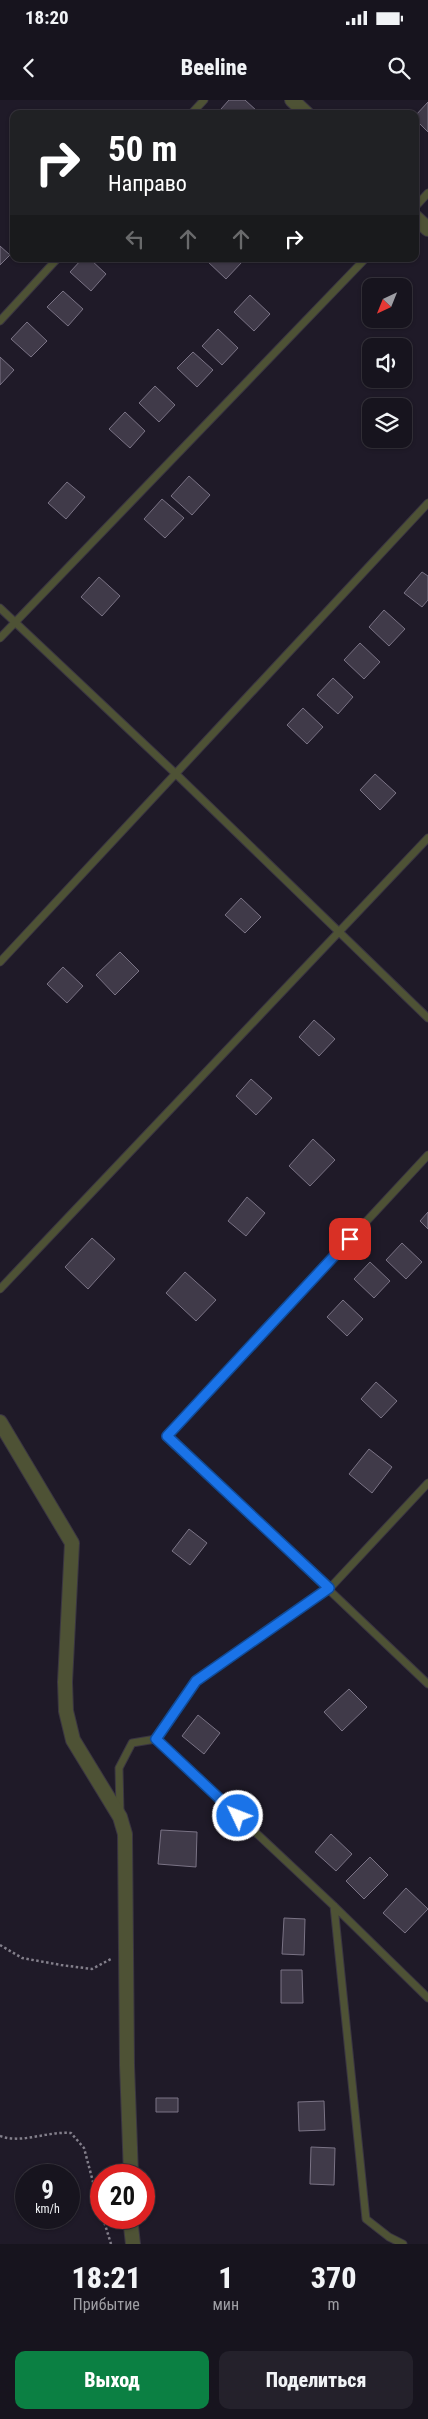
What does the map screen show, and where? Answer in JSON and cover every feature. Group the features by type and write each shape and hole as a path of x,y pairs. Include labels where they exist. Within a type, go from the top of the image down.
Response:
{"street":[{"path":"292,100 303,110"},
{"path":"0,1422 72,1543 65,1682 66,1711 73,1740 120,1817 125,1834 125,1947 131,2164"},
{"path":"131,2229 133,2244"}],"lane":[{"path":"195,110 204,100"},
{"path":"419,203 428,193"},
{"path":"0,321 54,262"},
{"path":"0,638 362,262"},
{"path":"0,962 428,503"},
{"path":"0,608 176,774 339,934 428,1018"},
{"path":"0,1289 339,934 428,838"},
{"path":"428,1155 167,1436 428,1684"},
{"path":"120,1817 120,1768 132,1743 156,1739 196,1681 329,1588 428,1483"},
{"path":"156,1739 334,1906 428,1998"},
{"path":"334,1906 366,2219 389,2238 403,2244"}],"path":[{"path":"0,1945 22,1958 92,1969 107,1962 125,1947"},
{"path":"0,2136 10,2140 57,2132 71,2133 84,2148 90,2171"},
{"path":"106,2229 111,2244"}],"building":[{"path":"229,100 245,100 256,110 222,110"},
{"path":"428,102 428,132 419,123 419,112"},
{"path":"0,246 10,255 0,265"},
{"path":"79,262 93,262 106,274 91,291 70,272"},
{"path":"208,262 242,262 226,279"},
{"path":"63,291 83,309 68,326 47,307"},
{"path":"250,295 270,314 254,331 234,312"},
{"path":"27,322 47,341 31,357 11,339"},
{"path":"218,329 238,348 222,365 202,346"},
{"path":"193,352 213,370 197,387 177,368"},
{"path":"0,357 14,370 0,385"},
{"path":"155,386 175,405 159,422 139,403"},
{"path":"125,412 145,431 130,448 109,429"},
{"path":"189,476 210,495 192,515 171,496"},
{"path":"67,482 85,497 66,519 48,503"},
{"path":"162,499 184,518 165,538 144,519"},
{"path":"422,572 428,576 428,600 422,607 404,593"},
{"path":"99,577 120,596 102,616 81,597"},
{"path":"384,610 405,629 389,646 369,627"},
{"path":"360,643 380,662 364,679 344,660"},
{"path":"333,678 353,697 338,714 317,695"},
{"path":"303,708 323,727 307,744 287,725"},
{"path":"375,774 396,793 380,810 360,790"},
{"path":"241,898 261,917 245,933 225,915"},
{"path":"120,952 139,971 115,995 96,975"},
{"path":"63,967 83,986 67,1003 47,984"},
{"path":"314,1020 335,1039 319,1056 299,1037"},
{"path":"251,1079 272,1098 256,1115 236,1096"},
{"path":"313,1139 335,1160 310,1186 289,1166"},
{"path":"247,1197 265,1213 246,1236 228,1221"},
{"path":"428,1212 428,1229 420,1221"},
{"path":"92,1238 115,1259 88,1289 65,1267"},
{"path":"402,1243 422,1262 406,1279 386,1260"},
{"path":"370,1262 390,1281 374,1298 354,1279"},
{"path":"185,1272 216,1300 196,1321 166,1293"},
{"path":"343,1300 363,1319 347,1336 327,1317"},
{"path":"376,1382 397,1401 381,1418 361,1399"},
{"path":"369,1449 392,1467 372,1493 349,1474"},
{"path":"189,1529 207,1543 190,1565 172,1551"},
{"path":"349,1689 367,1707 342,1731 324,1712"},
{"path":"198,1715 220,1733 204,1754 182,1736"},
{"path":"161,1830 197,1832 196,1867 158,1864"},
{"path":"331,1834 352,1854 336,1871 315,1852"},
{"path":"370,1857 388,1875 364,1899 346,1881"},
{"path":"406,1888 428,1909 405,1933 383,1913"},
{"path":"284,1918 305,1919 304,1955 282,1954"},
{"path":"281,1970 302,1970 303,2003 281,2003"},
{"path":"156,2098 178,2098 178,2112 156,2112"},
{"path":"324,2101 325,2130 299,2131 298,2102"},
{"path":"311,2147 335,2148 334,2185 310,2184"}],"route":[{"path":"238,1816 156,1739 196,1681 329,1588 167,1436 350,1239"}]}
